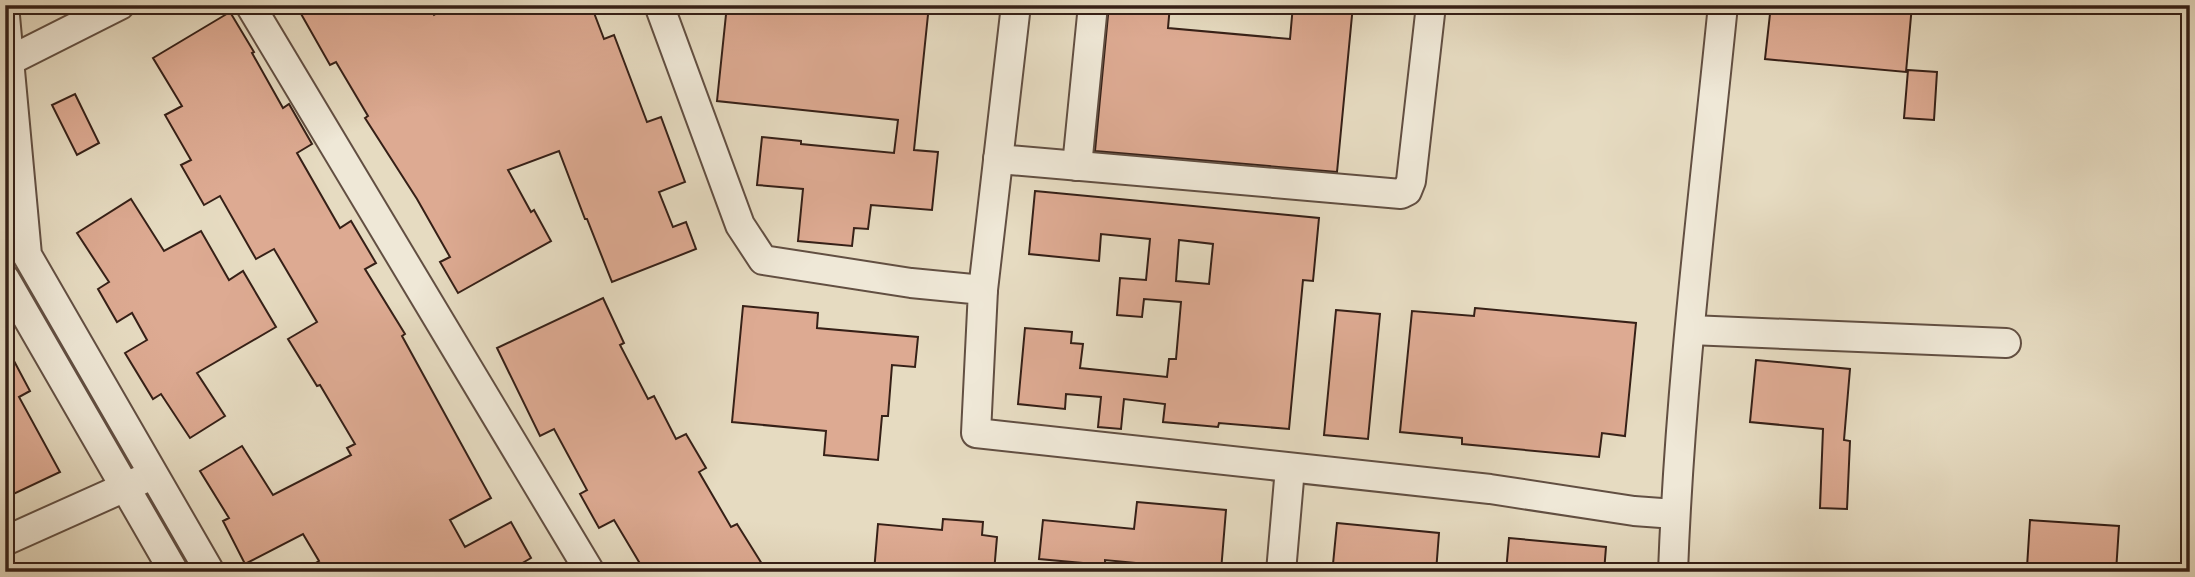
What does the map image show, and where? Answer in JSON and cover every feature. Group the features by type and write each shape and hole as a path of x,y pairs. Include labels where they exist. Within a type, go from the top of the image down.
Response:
{"street":[{"path":"7,62 120,5"},
{"path":"250,5 590,572"},
{"path":"659,5 740,225 763,260 911,283 983,290"},
{"path":"1016,5 983,290 976,433 1490,489 1634,511 1675,514"},
{"path":"1077,166 1093,5"},
{"path":"998,159 1395,195 1407,191 1411,181 1431,5"},
{"path":"1673,572 1690,330 1723,5"},
{"path":"5,16 7,62 27,256 210,572"},
{"path":"5,279 174,572"},
{"path":"1690,330 2006,343"},
{"path":"1281,572 1290,468"},
{"path":"5,541 153,474"}],"building":[{"path":"296,5 428,5 434,15 451,5 591,5 604,39 614,35 647,122 661,117 685,182 659,192 673,227 686,222 696,249 612,282 559,151 508,170 551,241 458,293 440,262 450,257 417,199 365,118 368,116 336,62 330,65"},
{"path":"727,5 929,5 914,150 938,152 932,210 871,205 868,229 854,228 852,246 798,241 803,189 757,185 762,137 801,141 801,144 894,153 898,120 717,101"},
{"path":"1109,5 1170,5 1168,28 1290,39 1293,5 1353,5 1337,172 1095,151"},
{"path":"1771,5 1912,5 1906,72 1765,59"},
{"path":"230,12 283,108 289,104 312,144 297,153 340,228 351,221 376,263 365,269 405,334 402,336 491,498 450,520 465,547 511,522 531,558 507,572 300,572 319,561 303,534 245,564 223,521 229,518 200,471 242,446 273,495 351,455 347,448 355,444 320,385 317,386 288,339 317,322 274,249 256,259 220,196 204,205 181,165 191,160 165,115 182,106 153,58"},
{"path":"1908,70 1937,72 1934,120 1904,118"},
{"path":"75,94 99,143 77,155 52,105"},
{"path":"1035,191 1319,218 1313,281 1303,280 1289,429 1219,423 1218,427 1163,422 1165,404 1124,399 1121,429 1098,427 1101,397 1066,394 1065,409 1018,404 1025,328 1072,332 1071,343 1083,344 1080,368 1167,377 1169,359 1176,359 1181,302 1144,299 1142,317 1117,315 1120,278 1146,280 1150,239 1101,234 1099,261 1029,254","holes":["1179,240 1213,244 1209,284 1176,281"]},
{"path":"131,199 164,251 201,231 229,280 243,271 276,327 197,373 225,416 190,438 161,394 153,399 125,353 147,340 132,313 117,322 98,289 109,282 77,233"},
{"path":"603,298 624,343 620,345 648,399 654,396 676,439 686,434 706,468 699,472 731,527 737,524 767,572 645,572 614,520 599,528 580,494 587,490 554,429 540,436 497,348"},
{"path":"743,306 818,313 817,328 918,337 915,367 892,365 888,416 882,416 878,460 824,455 826,431 732,422"},
{"path":"1475,308 1636,323 1625,436 1602,433 1599,457 1462,444 1462,438 1400,432 1412,311 1474,316"},
{"path":"1336,310 1380,314 1368,439 1324,435"},
{"path":"5,344 30,391 19,397 60,472 5,498"},
{"path":"1756,360 1850,369 1844,440 1850,441 1847,509 1820,508 1823,429 1750,422"},
{"path":"1137,502 1226,510 1221,571 1105,560 1105,565 1039,559 1043,520 1134,529"},
{"path":"943,519 983,522 982,535 997,537 994,572 874,572 878,524 942,530"},
{"path":"2030,520 2119,526 2116,572 2027,567"},
{"path":"1337,523 1439,533 1436,572 1333,564"},
{"path":"1509,538 1606,547 1604,572 1506,572"}]}
